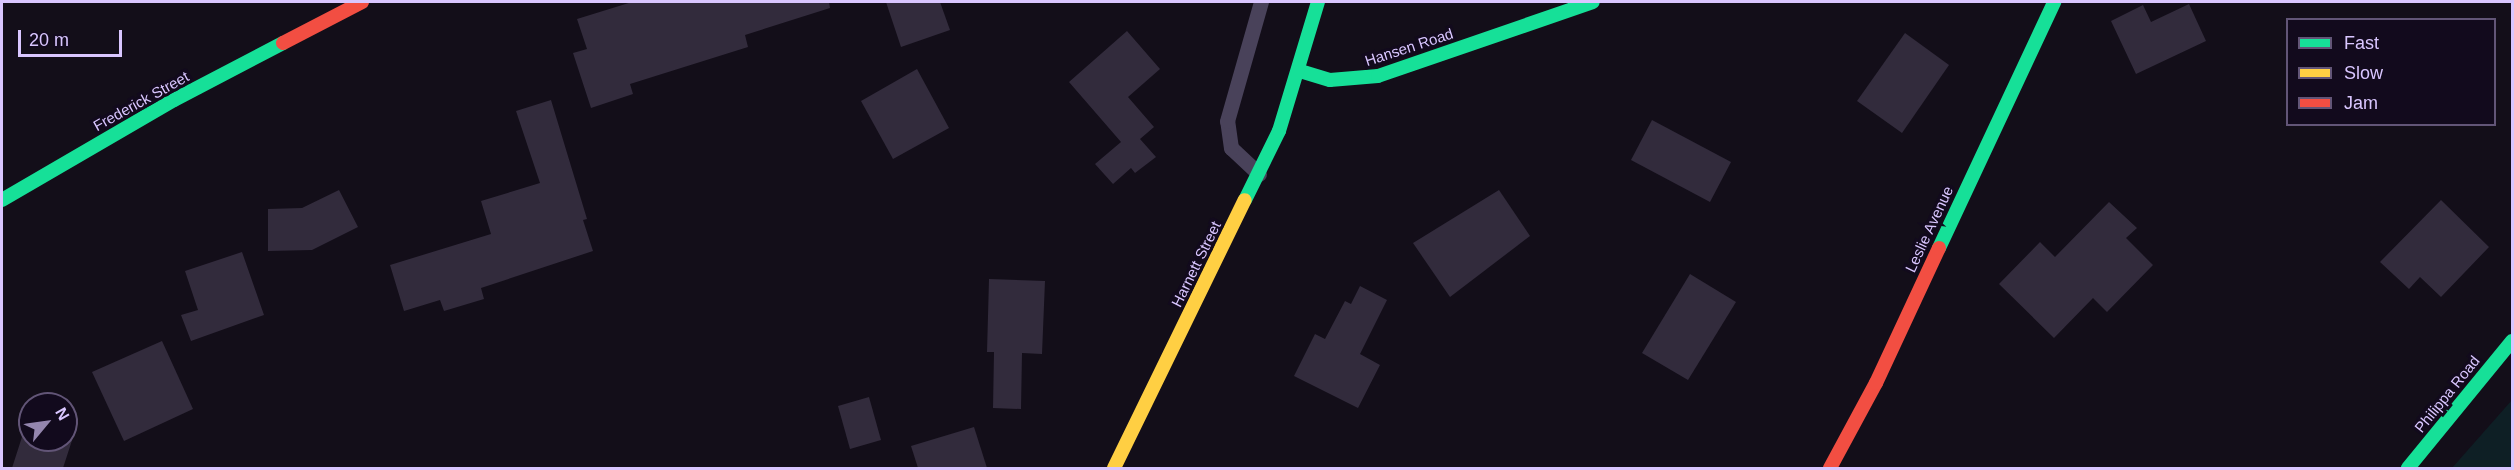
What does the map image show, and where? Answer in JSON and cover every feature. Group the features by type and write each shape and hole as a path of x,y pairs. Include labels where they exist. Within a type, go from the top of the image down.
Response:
{"street":[{"name":"Frederick Street","path":"2,200 174,100 362,2"},
{"path":"1300,71 1318,2"},
{"name":"Hansen Road","path":"1300,71 1330,80 1378,76 1593,2"},
{"name":"Leslie Avenue","path":"1830,468 1876,383 2054,2"},
{"name":"Harnett Street","path":"1114,468 1258,174 1300,71"},
{"name":"Philippa Road","path":"2408,468 2512,341"}],"lane":[{"path":"1258,174 1231,148 1227,121 1261,2"}],"shaded area":[{"path":"2512,400 2512,468 2452,468"}],"building":[{"path":"632,2 829,2 830,8 745,35 748,47 630,84 633,94 591,108 573,53 587,49 577,19"},
{"path":"886,2 940,2 950,30 901,47"},
{"path":"2189,4 2206,41 2136,74 2111,21 2143,5 2151,22"},
{"path":"1127,31 1160,69 1128,97 1154,127 1140,139 1156,157 1135,173 1131,168 1113,184 1095,164 1121,142 1069,82"},
{"path":"1905,33 1949,65 1902,133 1857,101"},
{"path":"917,69 949,128 893,159 861,101"},
{"path":"551,100 587,219 583,220 593,251 481,288 484,299 444,311 440,300 404,311 390,265 491,234 481,201 540,183 516,111"},
{"path":"1652,120 1731,162 1710,202 1631,160"},
{"path":"339,190 358,227 312,250 268,251 268,209 302,208"},
{"path":"1499,190 1530,236 1450,297 1413,243"},
{"path":"2441,200 2489,247 2441,297 2420,277 2409,289 2380,262"},
{"path":"2109,202 2137,228 2126,238 2153,265 2107,312 2093,298 2054,338 1999,284 2040,242 2055,257"},
{"path":"242,252 264,315 191,341 181,315 198,310 185,271"},
{"path":"1690,274 1736,302 1688,380 1642,353"},
{"path":"989,279 1045,281 1042,354 1022,353 1021,409 993,408 994,352 987,352"},
{"path":"1360,286 1387,300 1360,354 1380,365 1358,408 1294,376 1315,334 1325,339 1345,301 1351,304"},
{"path":"162,341 193,409 124,441 92,372"},
{"path":"869,397 881,440 850,449 838,406"},
{"path":"974,427 987,468 918,468 911,446"},
{"path":"18,449 18,452 68,452 63,468 12,468"}],"traffic: fast":[{"path":"1245,200 1279,131 1318,2"},
{"path":"1300,71 1330,80 1378,76 1593,2"},
{"path":"1939,248 2054,2"},
{"path":"2,200 174,100 283,43"},
{"path":"2408,468 2512,341"}],"traffic: slow":[{"path":"1114,468 1245,200"}],"traffic: jam":[{"path":"283,43 362,2"},
{"path":"1830,468 1876,383 1939,248"}]}
